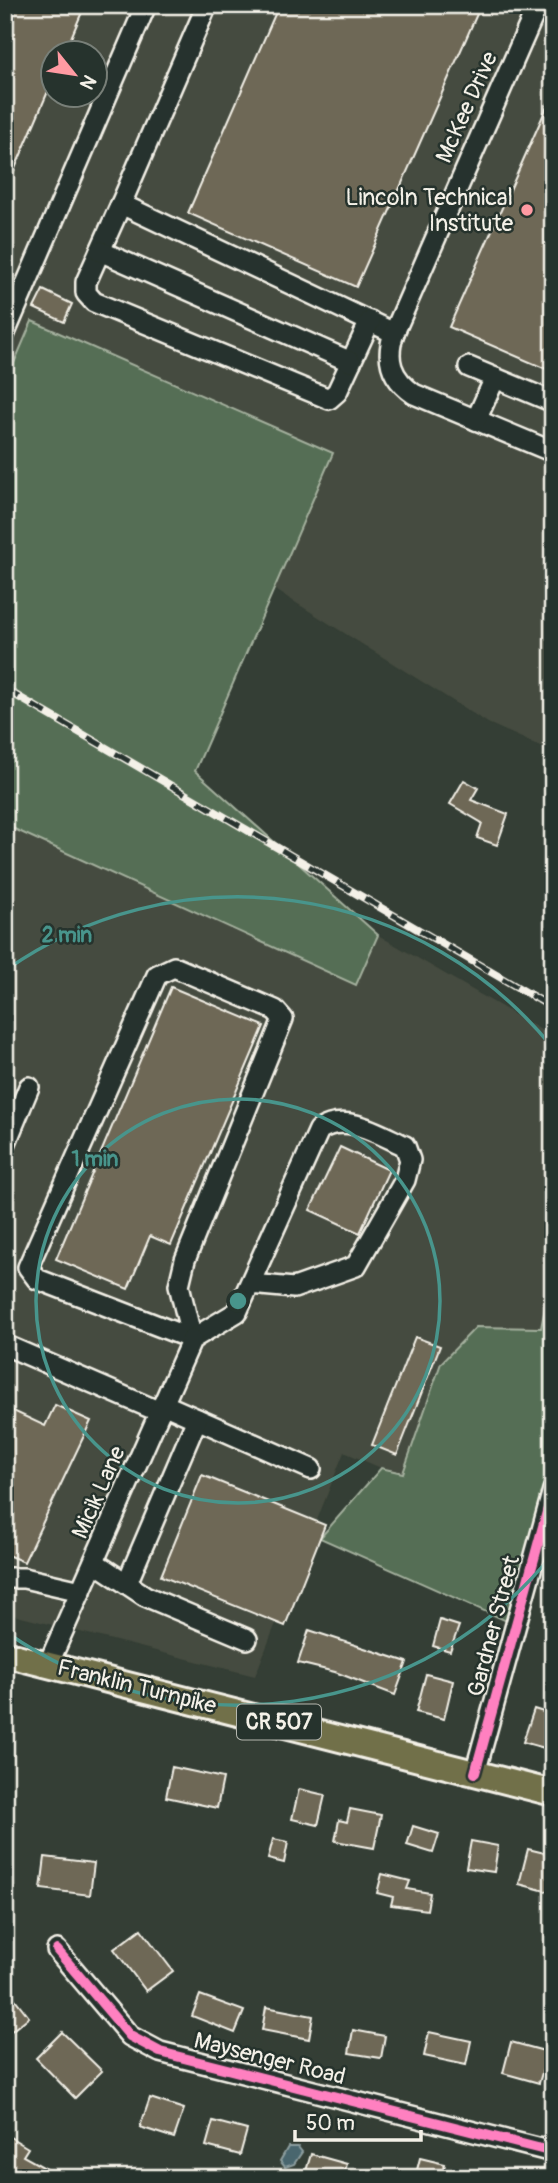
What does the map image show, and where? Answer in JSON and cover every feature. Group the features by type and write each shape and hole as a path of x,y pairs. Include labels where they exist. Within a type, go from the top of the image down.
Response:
{"main road":[{"name":"Franklin Turnpike","path":"5,1654 553,1793"}],"street":[{"path":"5,333 146,5"},
{"path":"207,5 86,282 86,293 94,302 329,400 337,392 370,321"},
{"name":"McKee Drive","path":"538,5 394,333 389,360 402,386 414,394 553,452"},
{"path":"121,204 394,333"},
{"path":"100,251 351,362"},
{"path":"469,367 553,402"},
{"path":"476,420 495,378"},
{"path":"174,967 275,1010 283,1019 185,1261 179,1285 192,1339 37,1279 27,1266 156,975 174,967"},
{"path":"5,1145 30,1087"},
{"path":"192,1339 237,1312 250,1283 320,1130 339,1122 365,1127 405,1146 411,1160 405,1180 356,1266 294,1288 250,1283"},
{"name":"Micik Lane","path":"48,1665 192,1339"},
{"path":"5,1345 162,1408 197,1419 310,1469"},
{"path":"127,1583 197,1419"},
{"name":"Gardner Street","path":"475,1773 553,1490"},
{"path":"94,1562 145,1596 247,1639"},
{"path":"5,1578 24,1578 81,1591"},
{"name":"Maysenger Road","path":"57,1950 130,2036 160,2052 553,2152"}],"shaded area":[{"path":"5,5 553,5 553,752 488,723 274,589 333,453 31,322 5,384"},
{"path":"5,799 12,828 356,984 378,935 553,1037 553,1267 541,1328 476,1327 441,1363 403,1473 381,1468 344,1452 255,1676 5,1613"}],"green space":[{"path":"32,321 333,453 195,771 378,935 356,985 12,828 5,799 5,384"},
{"path":"553,1267 553,1512 518,1626 320,1538 381,1468 403,1473 441,1363 476,1327 541,1328"}],"water":[{"path":"288,2147 298,2147 302,2152 294,2164 285,2167 280,2161"}],"building":[{"path":"5,5 85,5 71,38 38,38 38,108 41,108 5,192"},
{"path":"279,5 481,5 356,287 188,213"},
{"name":"Lincoln Technical Institute","path":"553,93 553,372 449,327"},
{"path":"43,290 72,304 64,322 34,308"},
{"path":"464,780 478,788 471,800 508,814 497,845 477,838 482,823 450,804"},
{"path":"171,987 264,1026 171,1245 150,1236 128,1289 56,1259"},
{"path":"340,1147 389,1170 360,1233 310,1210"},
{"path":"415,1337 440,1346 397,1455 372,1445"},
{"path":"55,1405 91,1421 24,1562 5,1554 5,1407 45,1426"},
{"path":"202,1475 325,1525 285,1626 161,1576"},
{"path":"440,1620 459,1626 450,1651 433,1646"},
{"path":"309,1630 407,1662 395,1695 335,1672 298,1663"},
{"path":"426,1674 453,1681 444,1719 416,1712"},
{"path":"534,1709 553,1715 553,1734 548,1749 523,1742"},
{"path":"172,1767 223,1778 217,1808 166,1797"},
{"path":"299,1789 325,1795 318,1825 292,1819"},
{"path":"350,1809 381,1815 374,1848 335,1841 339,1820 347,1822"},
{"path":"413,1826 439,1834 433,1853 407,1845"},
{"path":"273,1839 288,1842 284,1863 268,1859"},
{"path":"471,1841 498,1846 494,1872 466,1868"},
{"path":"528,1849 553,1855 553,1893 519,1884"},
{"path":"45,1857 94,1863 90,1895 41,1889"},
{"path":"382,1874 410,1881 407,1889 430,1893 427,1910 391,1905 393,1897 377,1893"},
{"path":"141,1929 173,1971 146,1991 114,1949"},
{"path":"5,1986 29,2017 5,2036"},
{"path":"200,1995 244,2011 235,2033 192,2016"},
{"path":"266,2007 313,2016 309,2039 262,2030"},
{"path":"353,2030 385,2036 381,2058 349,2053"},
{"path":"62,2032 102,2071 75,2098 36,2058"},
{"path":"429,2032 471,2041 466,2065 424,2056"},
{"path":"511,2042 548,2052 539,2083 503,2073"},
{"path":"150,2098 184,2109 174,2138 140,2127"},
{"path":"213,2121 247,2130 240,2155 206,2146"},
{"path":"5,2134 28,2148 23,2156 63,2178 26,2178 5,2166"},
{"path":"311,2154 347,2164 343,2178 304,2178"},
{"path":"420,2158 445,2164 442,2178 415,2178"}],"railway":[{"path":"5,689 553,1008"}],"cycle path":[{"path":"475,1773 553,1490"},
{"path":"57,1950 130,2036 160,2052 553,2152"}],"place":[{"name":"Lincoln Technical Institute","path":"527,210"}]}
